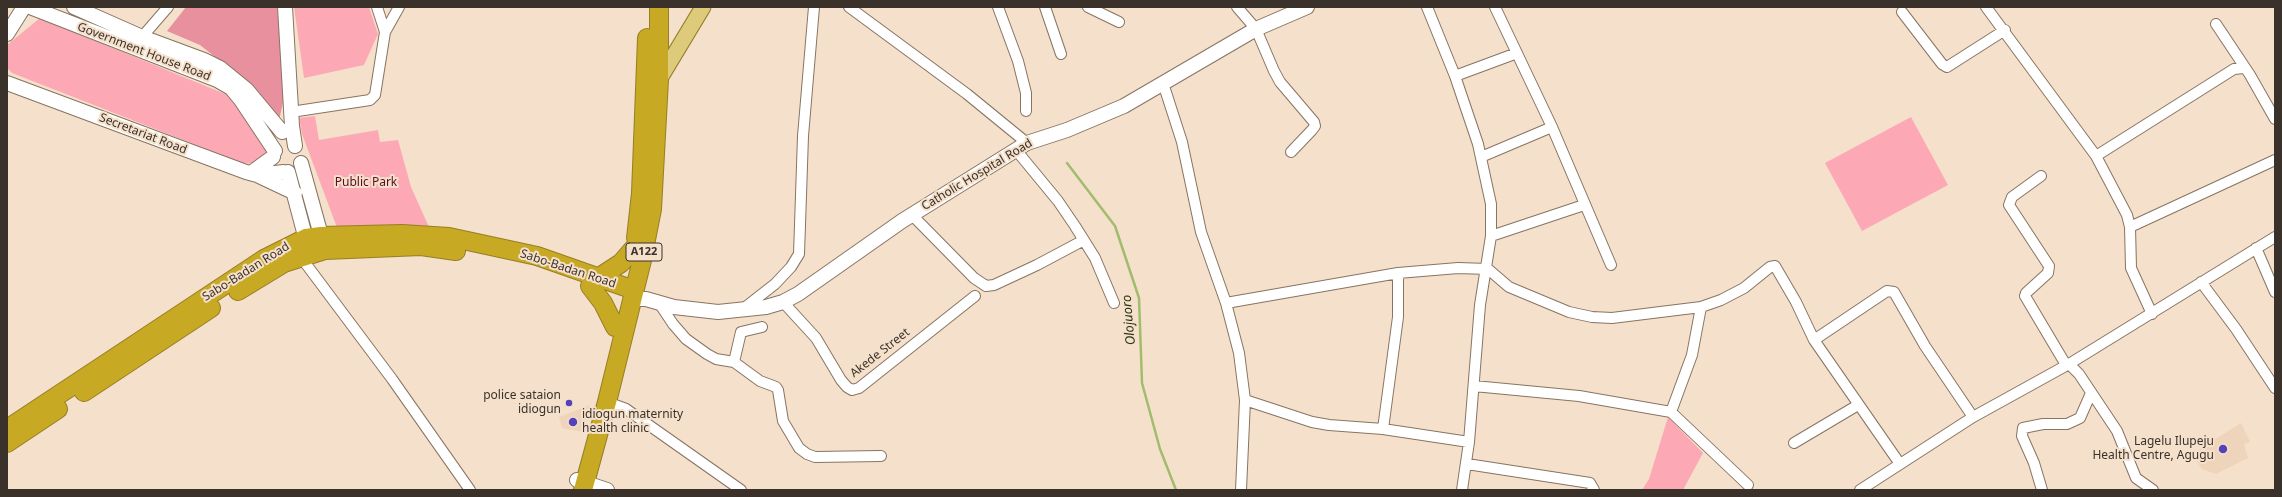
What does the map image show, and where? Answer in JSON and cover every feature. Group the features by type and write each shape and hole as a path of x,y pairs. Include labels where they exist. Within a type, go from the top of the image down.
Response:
{"highway":[{"name":"A122","path":"580,486 615,327 631,294 634,248 641,193 648,7"},
{"name":"A122","path":"580,486 607,402 652,209 659,80 659,7"},
{"name":"Sabo-Badan Road","path":"7,428 180,321 312,247 441,248 588,280 631,294"},
{"path":"615,327 603,303 588,280 621,263 634,248"},
{"name":"Sabo-Badan Road","path":"7,444 180,321"}],"main road":[{"path":"659,80 704,7"}],"street":[{"path":"7,19 12,7"},
{"path":"7,34 24,7"},
{"name":"Government House Road","path":"30,7 218,80 230,88 241,100 278,146"},
{"name":"Government House Road","path":"74,7 142,37 204,60 220,68 247,90 278,146"},
{"path":"142,37 168,7"},
{"path":"279,7 286,96 278,146 277,168 286,172 296,170 301,163"},
{"path":"285,7 291,112 295,146"},
{"path":"377,7 385,32"},
{"path":"741,311 775,284 792,267 799,254 804,136 814,7"},
{"path":"851,7 967,94 1022,146 1084,240 1114,302"},
{"path":"998,7 1018,61 1026,93 1026,111"},
{"path":"1045,7 1061,54"},
{"path":"1088,7 1119,22"},
{"path":"1237,7 1256,29 1274,72 1314,122 1315,126 1312,130 1291,152"},
{"name":"Catholic Hospital Road","path":"631,294 659,303 698,311 741,311 766,307 783,302 798,294 912,215 967,182 1022,146 1101,117 1256,29 1307,7"},
{"path":"1427,7 1455,76 1481,157 1489,189 1491,236 1488,270 1480,305 1467,464 1462,490"},
{"path":"1495,7 1552,127 1611,266"},
{"path":"1986,7 2005,30 2035,76 2096,156 2127,215 2130,227 2131,268 2152,314"},
{"path":"291,112 370,100 375,95 385,32 396,8"},
{"path":"1902,12 1942,64 1947,67 2005,30"},
{"path":"2216,24 2275,119"},
{"path":"1455,76 1517,52"},
{"path":"2096,156 2234,69 2244,68"},
{"name":"Secretariat Road","path":"7,74 35,93"},
{"name":"Secretariat Road","path":"7,83 201,156 254,174 286,172"},
{"path":"1163,83 1182,142 1201,232 1226,303 1240,353 1245,400 1241,490"},
{"path":"1481,157 1552,127"},
{"path":"295,193 254,174 278,146 290,144 295,146 300,152 312,247"},
{"path":"2130,227 2275,160"},
{"path":"286,172 295,193 312,247 392,379 470,490"},
{"path":"2041,176 2012,197 2009,205 2049,266 2048,273 2026,293 2025,296 2068,364 2091,393 2117,432 2136,478 2153,490"},
{"path":"1491,236 1584,205"},
{"path":"912,215 974,278 986,286 994,285 1037,265 1084,240"},
{"path":"1860,490 1973,417 2068,364 2152,314 2275,237"},
{"path":"2256,248 2275,292"},
{"path":"1226,303 1398,273 1458,268 1488,270 1509,287 1569,312 1592,317 1612,318 1701,307 1732,295 1770,267 1775,266 1796,302 1814,340 1900,464"},
{"path":"1383,429 1398,317 1398,273"},
{"path":"2201,282 2236,329 2275,388"},
{"path":"1814,340 1887,291 1894,292 1925,346 1973,417"},
{"name":"Akede Street","path":"783,302 816,338 841,380 846,387 852,390 859,388 974,296"},
{"path":"659,303 673,324 686,339 716,359 734,362 760,381 778,390 783,420 799,448 807,454 815,457 881,456"},
{"path":"1671,412 1692,355 1701,307"},
{"path":"734,362 741,332 762,327"},
{"path":"1474,386 1579,396 1671,412 1748,485"},
{"path":"2042,490 2034,463 2022,436 2023,428 2044,424 2068,424 2080,418 2091,393"},
{"path":"1245,400 1312,422 1383,429 1469,442"},
{"path":"607,402 626,408 741,490"},
{"path":"1794,443 1858,405"},
{"path":"1467,464 1590,483 1594,490"},
{"path":"580,486 607,490"}],"shaded area":[{"path":"186,7 277,7 285,94 279,120 238,75 200,45 167,31"},
{"name":"idiogun maternity health clinic","path":"590,405 583,432 562,428 559,417"},
{"name":"Lagelu Ilupeju Health Centre, Agugu","path":"2241,423 2250,442 2244,444 2248,458 2216,474 2202,469 2192,454"}],"green space":[{"path":"294,7 369,7 378,34 364,65 304,78"},
{"path":"40,18 230,96 270,155 258,164 242,163 12,73 7,68 7,45"},
{"name":"Public Park","path":"315,116 319,140 378,130 380,142 398,140 411,187 434,238 342,241 302,134 299,118"},
{"path":"1911,117 1948,185 1862,231 1825,163"},
{"path":"1668,417 1703,453 1683,490 1642,490 1649,479"}],"waterway":[{"name":"Olojuoro","path":"1067,163 1115,226 1139,298 1142,383 1160,449 1176,490"}],"place":[{"name":"police sataion idiogun","path":"569,403"},
{"name":"idiogun maternity health clinic","path":"573,422"},
{"name":"Lagelu Ilupeju Health Centre, Agugu","path":"2223,449"}]}
